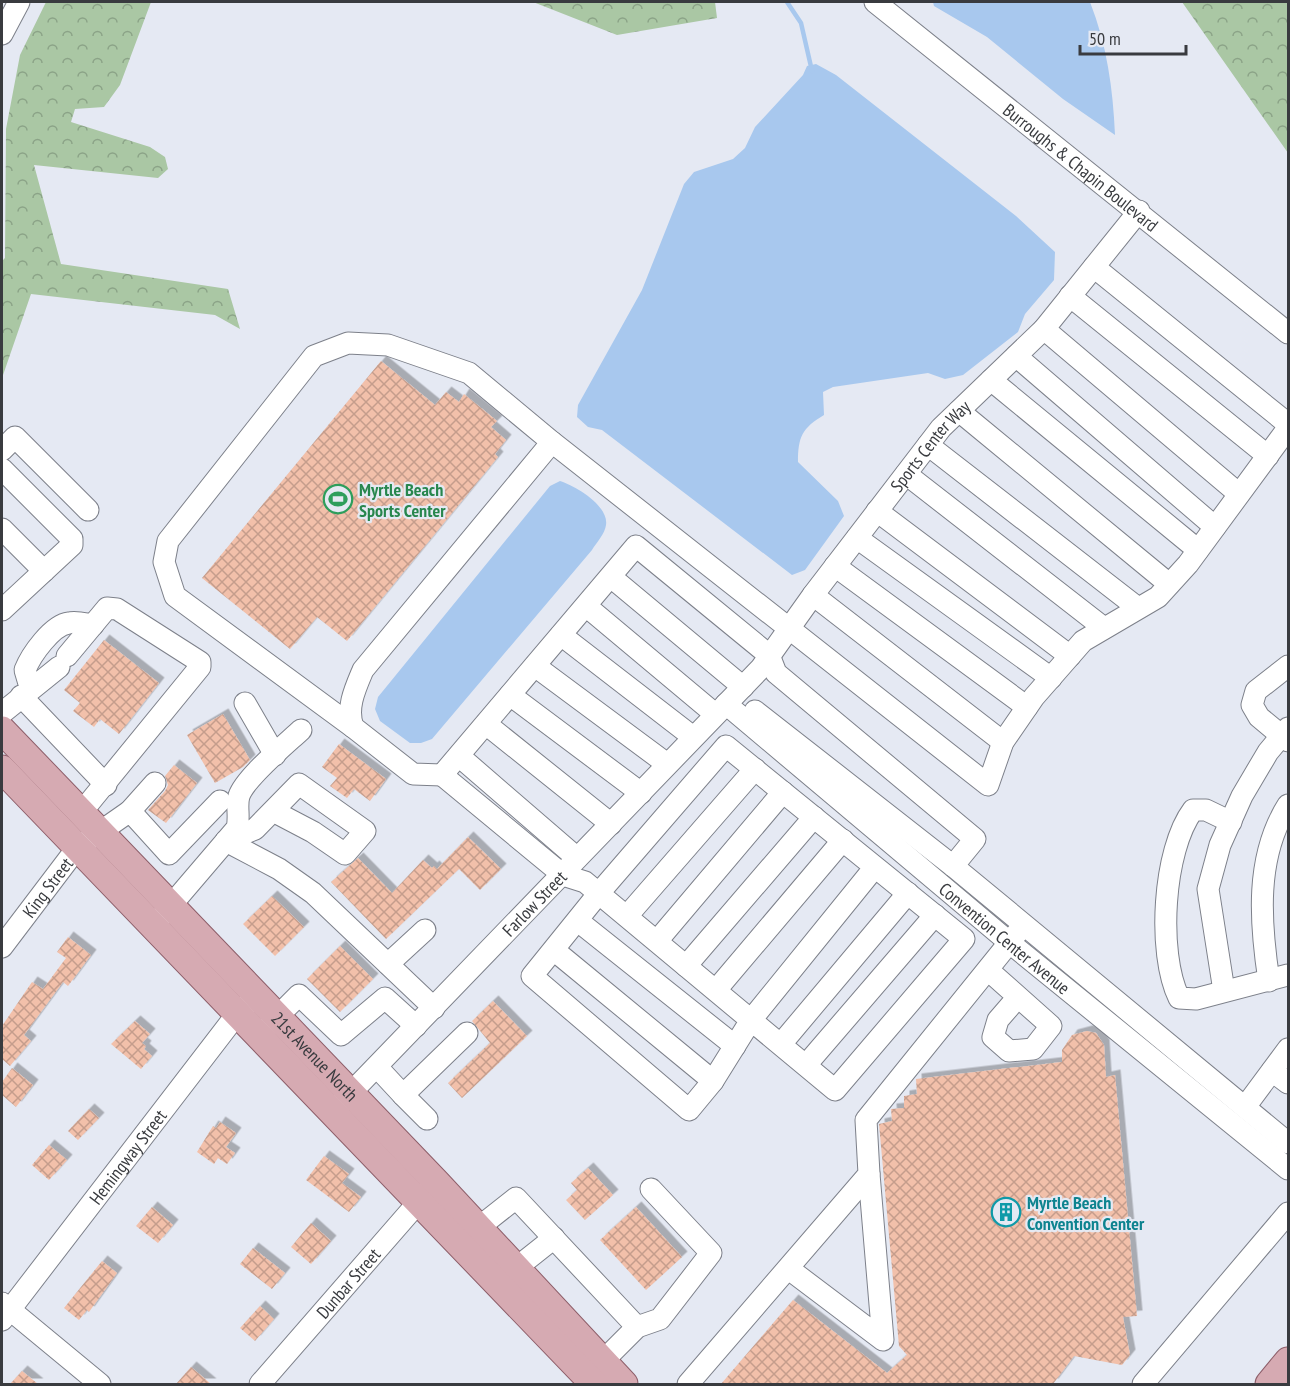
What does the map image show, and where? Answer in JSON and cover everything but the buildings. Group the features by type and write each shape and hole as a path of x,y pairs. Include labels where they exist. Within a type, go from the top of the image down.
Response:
{"main road":[{"name":"21st Avenue North","path":"2,730 85,831 161,916 427,1192 598,1374 624,1384"},
{"name":"21st Avenue North","path":"2,769 85,831"},
{"name":"21st Avenue North","path":"427,1192 478,1228 515,1269 598,1374"},
{"path":"1269,1384 1288,1361"}],"street":[{"path":"2,34 19,2"},
{"name":"Burroughs & Chapin Boulevard","path":"874,2 1139,211 1288,333"},
{"name":"Sports Center Way","path":"730,700 769,656 928,446 959,411 1044,329 1139,211"},
{"path":"875,867 751,1020 713,1081 689,1110 532,976 555,951 599,893 726,746 964,939 835,1090 781,1044 751,1020 627,916 599,893 585,882 563,875 442,775 413,774 175,596 164,562 168,542 314,356 348,343 388,345 469,373 552,442 988,785 1003,742 1051,678 1083,641 1158,597 1215,527 1288,426 1094,267"},
{"path":"1070,296 1268,456"},
{"path":"1044,329 1239,494"},
{"path":"1016,356 1215,527"},
{"path":"991,380 1198,549"},
{"path":"959,411 1169,584"},
{"path":"2,450 15,437 87,510"},
{"path":"353,727 349,716 354,692 363,670 552,442"},
{"path":"928,446 1138,608"},
{"path":"2,469 72,539 72,545 2,610"},
{"path":"906,474 1104,628"},
{"path":"877,511 1070,656"},
{"path":"2,529 44,571"},
{"path":"857,538 1051,678"},
{"path":"442,775 636,546 769,656 776,674 975,839 952,866"},
{"path":"835,566 1027,707"},
{"path":"610,577 730,700"},
{"path":"813,596 1003,742"},
{"path":"586,606 730,700"},
{"name":"King Street","path":"2,947 85,831 106,785 200,667 200,662 124,610 106,608 93,625"},
{"path":"93,625 70,622 60,626 32,654 25,670 26,692 106,785"},
{"path":"2,713 93,625"},
{"path":"561,635 693,738"},
{"path":"535,666 667,764"},
{"path":"1224,991 1208,889 1220,845 1231,822 1268,752 1286,734 1259,717 1252,705 1256,691 1288,666"},
{"path":"510,695 641,794"},
{"name":"Farlow Street","path":"341,1103 730,700"},
{"name":"Convention Center Avenue","path":"730,700 952,866 1288,1143"},
{"name":"Convention Center Avenue","path":"730,700 1010,943 1288,1169"},
{"path":"245,703 275,754"},
{"path":"486,723 611,824"},
{"path":"161,916 237,828 240,818 239,795 275,754 301,730"},
{"path":"459,756 577,858"},
{"path":"627,916 755,769"},
{"path":"85,831 130,812 155,783"},
{"path":"657,941 783,792"},
{"path":"130,812 169,854 220,801"},
{"path":"1231,822 1206,810 1193,810 1183,823 1174,854 1166,930 1172,984 1179,998 1196,999 1279,978 1261,928 1268,859 1278,821 1288,805"},
{"path":"226,841 255,829 273,810"},
{"path":"686,966 814,817"},
{"path":"716,990 843,840"},
{"path":"226,841 279,869 313,892 434,1008"},
{"path":"781,1044 908,893"},
{"path":"806,1065 935,915"},
{"path":"578,921 735,1046"},
{"path":"789,1269 883,1340 866,1120 1023,925"},
{"path":"388,964 424,930"},
{"path":"555,951 713,1081"},
{"path":"988,970 1017,998"},
{"path":"267,1027 299,995 340,1035 386,998 416,1026"},
{"name":"Hemingway Street","path":"4,1311 247,1005"},
{"path":"403,1095 467,1033"},
{"path":"1245,1107 1280,1077 1288,1049"},
{"path":"376,1067 428,1119"},
{"path":"688,1384 869,1174"},
{"path":"598,1374 638,1327 660,1319 711,1253 651,1189"},
{"name":"Dunbar Street","path":"260,1384 427,1192"},
{"path":"478,1228 516,1198 638,1327"},
{"path":"1143,1384 1288,1213"},
{"path":"515,1269 554,1238"},
{"path":"4,1311 100,1384"}],"green space":[{"path":"46,2 151,2 120,85 104,107 75,109 71,122 150,147 165,157 168,169 158,178 34,165 61,264 228,289 240,329 215,315 31,294 2,378 2,261 5,258 6,129 20,55"},
{"path":"533,2 715,2 717,18 617,35"},
{"path":"1182,2 1288,2 1288,153"}],"water":[{"path":"933,2 1090,2 1101,34 1108,67 1115,135 1063,99 987,37 934,6"},
{"path":"816,64 836,75 1016,216 1055,252 1054,280 1025,314 1018,332 963,375 945,379 928,373 833,387 823,392 824,415 811,424 803,434 800,440 798,462 838,501 844,516 805,570 792,575 602,430 588,427 577,417 578,405 642,290 684,184 694,172 733,159 745,148 755,127 803,75 807,66"},
{"path":"560,481 574,487 597,504 606,518 602,535 592,550 432,739 421,743 410,743 380,721 375,709 378,697 550,486"}],"waterway":[{"path":"787,2 801,23 812,71"}],"place":[{"name":"Myrtle Beach Sports Center","path":"338,499"},
{"name":"Myrtle Beach Convention Center","path":"1006,1212"}]}
